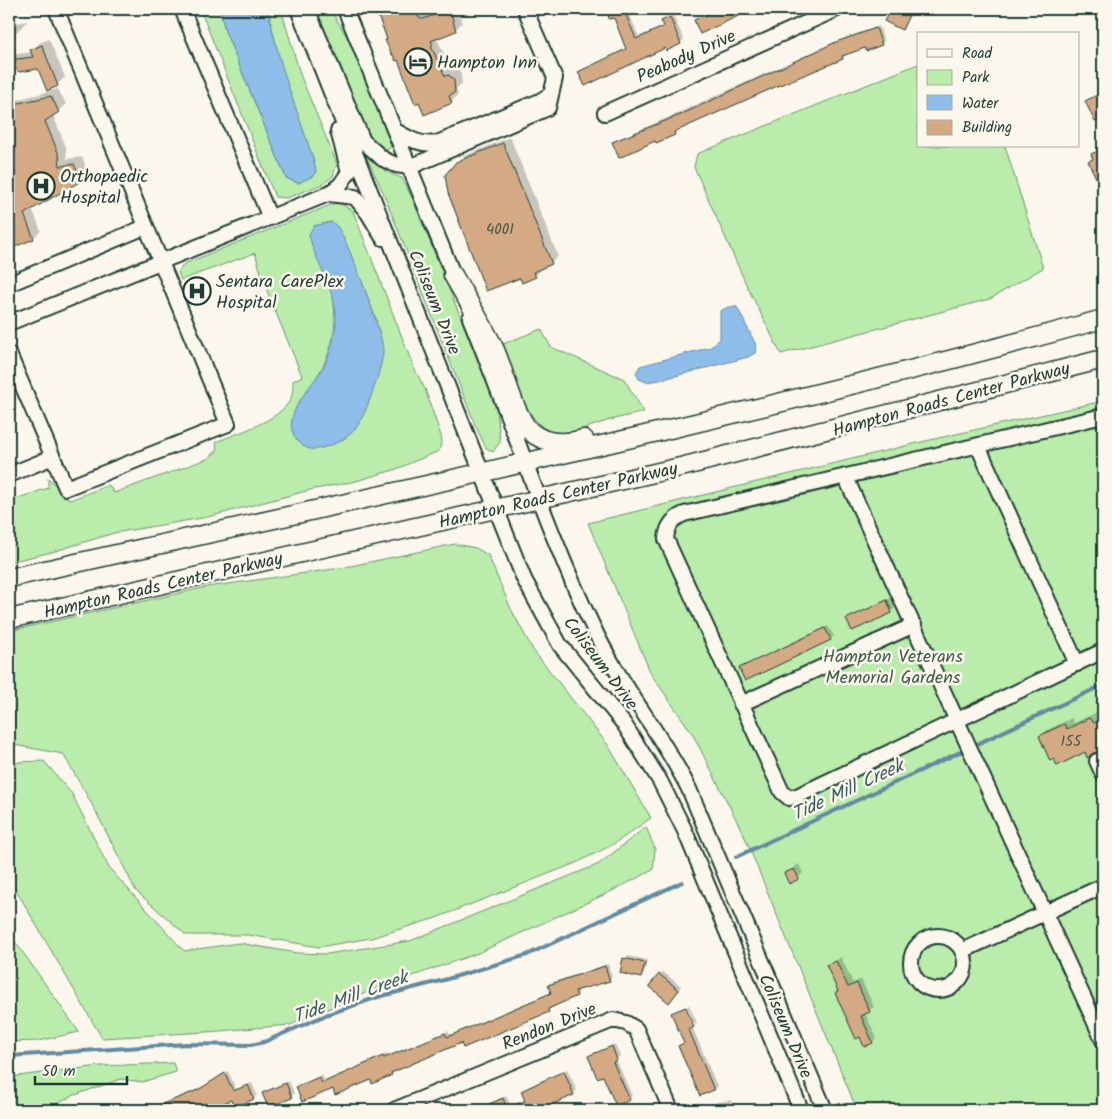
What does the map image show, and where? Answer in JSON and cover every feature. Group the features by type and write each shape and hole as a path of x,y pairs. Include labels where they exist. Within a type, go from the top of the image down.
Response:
{"main road":[{"path":"453,275 494,349 522,421 530,431 544,439 568,442 633,428 779,404"},
{"name":"Hampton Roads Center Parkway","path":"9,578 484,474 779,404 1103,319"},
{"name":"Hampton Roads Center Parkway","path":"9,619 539,500 849,426 1103,359"},
{"path":"9,569 88,551 144,549"}],"street":[{"path":"10,360 66,488 228,424 56,9"},
{"path":"182,9 270,218"},
{"name":"Coliseum Drive","path":"298,9 484,474 524,579 547,625 570,660 637,744 667,795 688,840 800,1110"},
{"path":"306,9 362,141 383,159 396,165 410,167 548,108 555,78 525,9"},
{"name":"Coliseum Drive","path":"345,9 502,397 525,464 581,602 604,650 627,690 669,751 692,796 825,1110"},
{"name":"Peabody Drive","path":"605,113 837,9"},
{"path":"9,323 328,194 340,185 349,172 315,51"},
{"path":"394,130 414,141 429,144 437,143 540,101 551,94"},
{"path":"328,194 355,197 368,214 407,280"},
{"path":"9,284 145,227"},
{"path":"1103,416 684,514 672,521 666,531 668,545 741,704 782,792 789,798 958,721 1103,651"},
{"path":"978,446 1077,664"},
{"path":"9,474 53,457"},
{"path":"845,476 1103,1040"},
{"path":"741,704 914,625"},
{"path":"1097,761 1103,774"},
{"path":"962,951 1103,886"},
{"name":"Rendon Drive","path":"394,1110 613,1020 626,1023 636,1029 671,1110"}],"green space":[{"path":"200,9 220,9 225,31 286,178 298,183 313,176 316,171 279,60 268,9 281,9 301,77 337,164 333,176 323,184 287,198 275,197"},
{"path":"314,9 330,9 350,42 390,141 391,147 387,150 366,135"},
{"path":"917,64 917,148 1006,148 1043,268 990,299 781,354 746,284 694,167 697,154"},
{"path":"366,156 389,173 402,178 413,200 497,407 500,442 493,452 486,448 476,427 383,192"},
{"path":"338,202 353,211 414,368 425,389 442,439 439,451 394,470 356,481 310,490 208,517 114,533 52,552 9,562 9,501 48,488 48,478 70,500 109,485 114,493 207,459 217,451 216,442 267,420 277,414 290,400 293,381 302,376 265,286 255,253 181,280 178,272 184,264","holes":["331,222 343,238 377,321 316,378 327,358 333,339 335,321 334,303 314,226"]},
{"path":"541,329 551,347 624,379 644,412 571,432 557,433 546,430 537,422 521,397 503,344"},
{"name":"Hampton Veterans Memorial Gardens","path":"1103,401 1103,1110 857,1110 744,835 692,733 651,674 588,523 930,440"},
{"path":"455,544 476,548 488,555 511,609 533,650 608,745 651,818 614,844 576,863 436,918 371,938 319,947 248,935 186,935 136,891 94,808 63,754 9,744 9,631 207,587 341,568"},
{"path":"44,761 72,794 109,868 184,951 239,943 297,953 327,954 410,941 599,864 646,827 655,849 653,870 478,953 370,991 290,1025 102,1038 9,878 9,766 19,762"},
{"path":"9,937 17,944 79,1032 38,1041 9,1042"},
{"path":"173,1063 176,1072 142,1082 121,1079 72,1096 45,1110 9,1110 9,1077 100,1066"}],"water":[{"path":"220,9 268,9 282,66 313,158 316,171 313,176 298,183 286,178 225,31"},
{"path":"331,222 337,226 342,234 356,267 378,326 383,350 373,390 356,428 339,441 313,449 307,448 300,443 293,434 291,424 294,413 305,392 325,364 334,337 336,321 333,299 309,234 314,226"},
{"path":"728,307 737,307 756,345 755,353 748,357 660,380 646,382 639,379 636,373 640,366 711,347 720,339 720,311"}],"building":[{"name":"Hampton Inn","path":"375,9 415,9 419,18 423,19 448,10 449,14 451,13 456,31 431,41 433,45 431,46 445,76 449,75 454,80 455,92 449,96 452,103 424,115 419,102 415,104 398,60 396,61 392,55 385,40 387,40 385,33"},
{"path":"607,9 637,9 637,13 626,15 636,39 663,27 661,21 670,17 681,44 666,51 665,48 585,86 578,72 626,49 614,18 609,19"},
{"path":"719,9 753,9 700,34 694,20"},
{"path":"891,9 912,9 902,30 884,21"},
{"path":"876,28 882,45 866,51 865,48 842,56 843,59 775,87 674,132 675,135 656,143 655,141 619,158 612,142 680,115 836,42"},
{"path":"42,45 58,86 47,91 38,69 19,72 16,69 9,74 9,60 33,57 30,50"},
{"path":"1097,95 1103,110 1103,118 1095,122 1085,101"},
{"name":"Orthopaedic Hospital","path":"51,96 59,112 45,121 59,155 60,166 74,164 81,181 24,214 34,239 9,249 9,105"},
{"path":"503,143 552,264 533,272 536,277 522,283 520,278 486,291 448,193 445,175 456,162"},
{"path":"1103,149 1103,179 1102,176 1096,178 1088,161 1093,159 1091,154"},
{"path":"887,600 892,613 852,631 846,619"},
{"path":"825,628 831,640 745,681 739,668"},
{"path":"1089,718 1094,723 1103,719 1103,751 1093,753 1087,758 1085,752 1057,766 1054,759 1050,761 1039,736 1064,724 1067,729"},
{"path":"794,869 799,879 789,884 784,873"},
{"path":"623,958 645,963 641,978 620,973"},
{"path":"836,961 848,987 857,983 870,1012 861,1016 873,1043 864,1047 860,1037 856,1039 835,993 838,991 826,965"},
{"path":"605,966 610,981 575,991 577,996 548,1009 549,1012 463,1048 461,1043 391,1073 392,1075 372,1084 371,1080 335,1095 333,1089 302,1102 296,1087 319,1077 322,1083 383,1056 384,1058 445,1033 447,1037 551,993 548,985"},
{"path":"659,974 679,990 669,1003 649,986"},
{"path":"686,1007 694,1027 689,1030 714,1090 700,1096 678,1046 684,1043 671,1013"},
{"path":"612,1046 617,1060 613,1062 630,1100 616,1106 603,1076 597,1078 588,1056"},
{"path":"564,1071 574,1095 565,1099 538,1110 475,1110 503,1098 507,1108 525,1101 521,1091"},
{"path":"225,1073 233,1091 248,1085 254,1099 234,1108 231,1100 205,1110 148,1110 198,1090"},
{"path":"286,1083 292,1098 268,1107 262,1093"}],"waterway":[{"name":"Tide Mill Creek","path":"736,857 1103,685"},
{"name":"Tide Mill Creek","path":"9,1056 186,1044 251,1045 264,1042 326,1015 378,997 444,980 527,955 682,882"}],"place":[{"name":"Hampton Inn","path":"418,62"},
{"name":"Orthopaedic Hospital","path":"41,186"},
{"name":"Sentara CarePlex Hospital","path":"197,291"}]}
